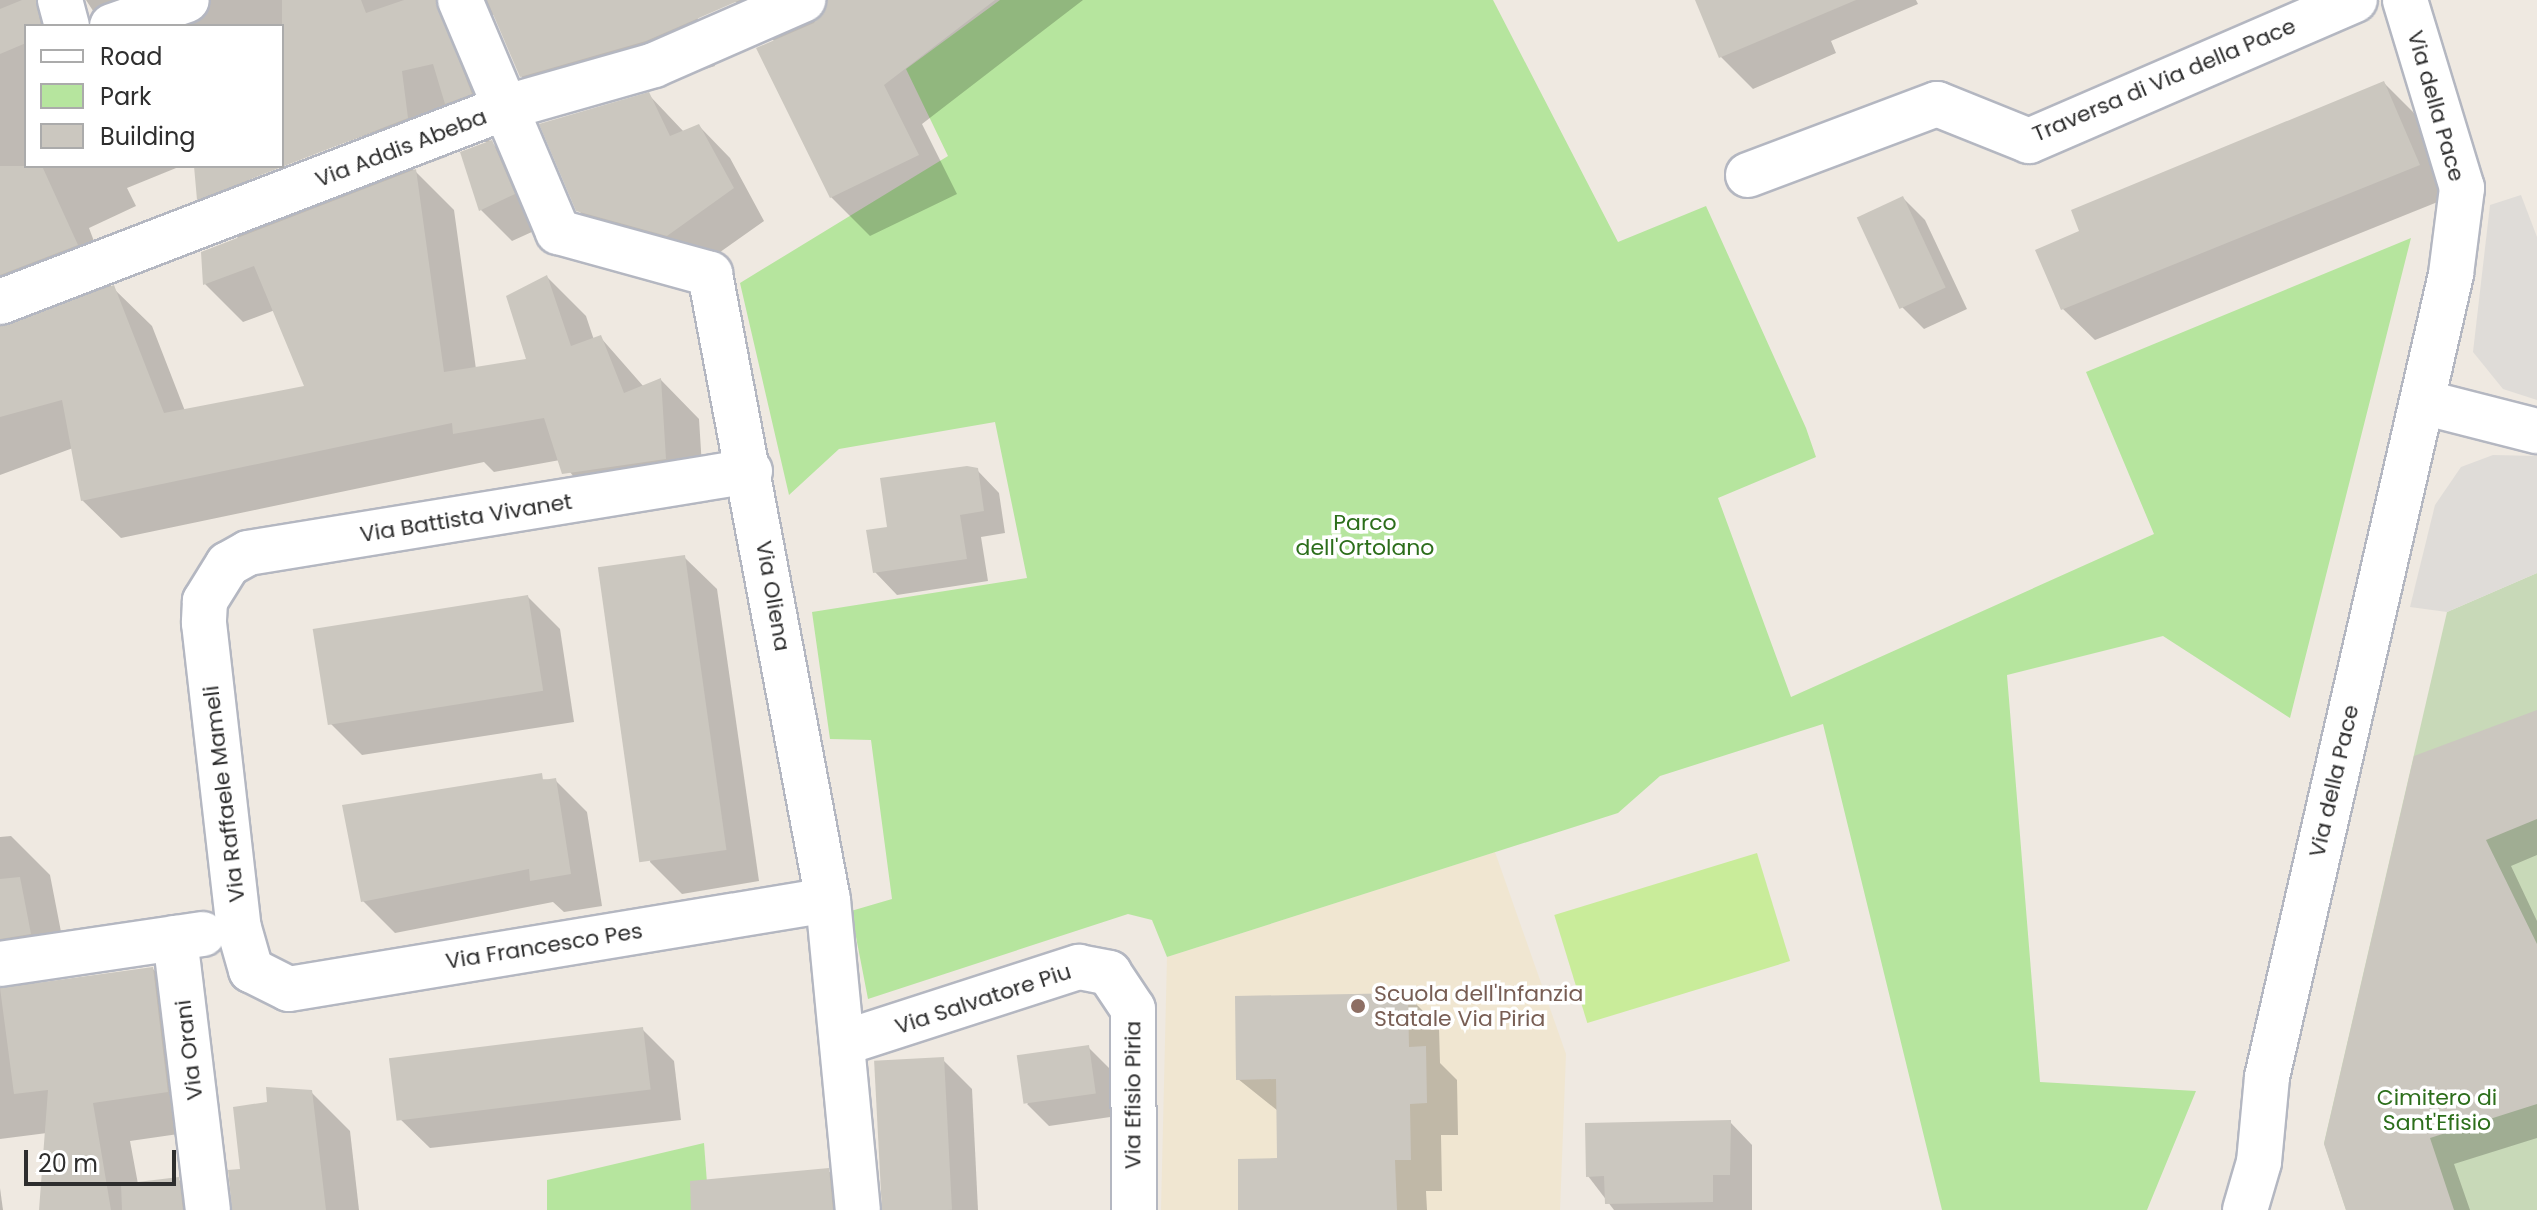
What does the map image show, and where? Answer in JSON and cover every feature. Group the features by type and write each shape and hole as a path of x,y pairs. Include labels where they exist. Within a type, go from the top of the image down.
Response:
{"street":[{"path":"60,0 66,24"},
{"path":"118,24 187,0"},
{"path":"460,0 507,107"},
{"name":"Via Addis Abeba","path":"0,302 507,107 654,65 803,0"},
{"name":"Traversa di Via della Pace","path":"1748,175 1937,104 2029,141 2355,0"},
{"name":"Via della Pace","path":"2245,1210 2259,1162 2267,1077 2423,402 2462,188 2405,0"},
{"name":"Via Oliena","path":"507,107 558,232 667,257 710,274 750,471 828,900 858,1210"},
{"path":"2423,402 2537,431"},
{"name":"Via Battista Vivanet","path":"205,601 213,581 248,553 750,471"},
{"name":"Via Raffaele Mameli","path":"205,601 239,928 244,957 261,981"},
{"name":"Via Francesco Pes","path":"261,981 289,989 828,900"},
{"path":"0,964 239,928"},
{"name":"Via Orani","path":"175,938 208,1210"},
{"name":"Via Salvatore Piu","path":"843,1043 1079,967 1121,982"},
{"name":"Via Efisio Piria","path":"1121,982 1133,1009 1134,1210"},
{"name":"Via della Pace","path":"2259,1162 2267,1210"}],"shaded area":[{"path":"2521,195 2537,237 2537,400 2503,389 2473,352 2490,205"},
{"path":"2493,455 2537,456 2537,573 2447,612 2410,607 2435,505 2461,467"},
{"name":"Scuola dell'Infanzia Statale Via Piria","path":"1495,852 1566,1054 1560,1210 1161,1210 1167,957"}],"green space":[{"name":"Parco dell'Ortolano","path":"1000,0 1493,0 1618,242 1706,206 1806,428 1816,457 1718,498 1791,697 2154,534 2086,372 2411,238 2290,718 2163,636 2007,675 2040,1082 2196,1091 2147,1210 1942,1210 1823,724 1660,776 1618,813 1167,957 1152,920 1128,914 868,999 851,911 892,899 871,740 830,739 812,612 1027,578 995,422 839,449 789,495 740,283 948,156 906,69"},
{"name":"Cimitero di Sant'Efisio","path":"2537,573 2537,1210 2346,1210 2324,1143 2447,612"},
{"path":"1757,853 1790,961 1587,1023 1554,915"},
{"path":"704,1143 709,1210 547,1210 547,1180"}],"building":[{"path":"22,0 36,0 41,24 24,24 24,44 0,54 0,9"},
{"path":"282,0 361,0 366,13 404,0 436,0 472,94 445,104 433,64 402,71 408,118 284,166"},
{"path":"487,0 740,0 646,41 520,77"},
{"path":"828,0 995,0 884,85 919,155 830,198 756,48 814,23"},
{"path":"1695,0 1856,0 1719,58"},
{"path":"2384,81 2420,165 2061,310 2035,250 2079,231 2071,210"},
{"path":"649,92 670,136 699,124 734,188 667,236 576,211 539,124"},
{"path":"492,140 515,194 479,211 460,152"},
{"path":"0,166 43,168 78,245 0,275"},
{"path":"194,168 279,168 197,200"},
{"path":"416,169 444,372 526,359 506,296 547,275 571,346 601,335 624,393 661,378 666,459 562,474 544,418 453,434 452,423 81,501 62,400 0,417 0,326 114,285 164,413 304,386 254,266 203,285 201,252"},
{"path":"1903,196 1946,288 1899,309 1857,218"},
{"path":"967,466 978,468 984,511 960,515 967,559 873,573 866,530 887,527 880,478"},
{"path":"685,555 726,850 639,862 598,567"},
{"path":"528,595 543,691 328,725 313,629"},
{"name":"Cimitero di Sant'Efisio","path":"2537,710 2537,819 2486,840 2537,944 2537,1104 2430,1138 2454,1210 2346,1210 2324,1144 2414,756"},
{"path":"542,773 543,780 556,778 571,874 530,881 529,869 361,902 342,805"},
{"path":"20,877 31,934 0,939 0,879"},
{"path":"153,967 168,1092 93,1103 111,1210 39,1210 48,1090 14,1094 0,988"},
{"path":"1408,993 1409,1047 1426,1046 1427,1103 1410,1104 1411,1160 1395,1160 1397,1210 1238,1210 1238,1159 1277,1158 1276,1079 1236,1080 1235,996"},
{"path":"643,1027 651,1090 397,1121 389,1058"},
{"path":"1089,1045 1096,1094 1024,1104 1017,1055"},
{"path":"944,1057 952,1210 882,1210 874,1061"},
{"path":"266,1087 312,1090 326,1210 232,1210 228,1170 240,1169 233,1107 267,1102"},
{"path":"1731,1120 1730,1175 1713,1175 1713,1202 1605,1204 1604,1176 1586,1177 1585,1123"},
{"path":"829,1168 833,1210 691,1210 690,1181"},
{"path":"179,1177 183,1210 122,1210 121,1184"}],"place":[{"name":"Scuola dell'Infanzia Statale Via Piria","path":"1358,1006"}]}
